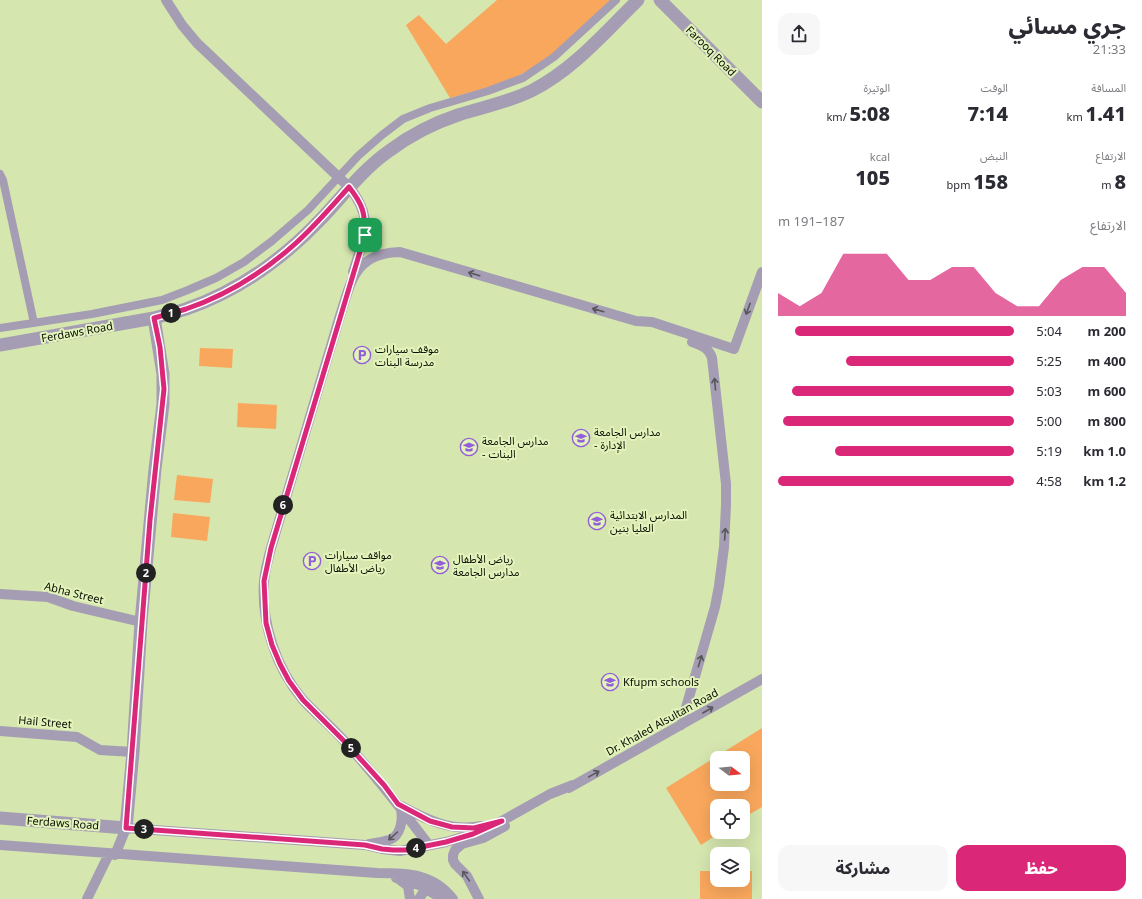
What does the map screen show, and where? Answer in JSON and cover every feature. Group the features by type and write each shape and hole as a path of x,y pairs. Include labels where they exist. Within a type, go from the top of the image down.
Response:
{"street":[{"path":"166,0 182,25 197,43 349,187 362,206 365,218 365,235 271,548 264,581 264,604 266,623 272,645 289,681 303,700 345,742 379,780 428,845"},
{"path":"0,328 92,314 162,300 216,278 244,262 272,241 308,210 358,156 403,119 430,108 488,91 523,78 554,57 616,0"},
{"name":"Ferdaws Road","path":"0,345 154,318 186,309 215,297 253,276 297,243 349,187 368,168 384,155 409,138 434,125 516,97 547,82 575,60 638,0"},
{"name":"Farooq Road","path":"660,0 762,102"},
{"path":"0,174 3,180 34,323"},
{"path":"348,289 356,273 369,259 386,252 400,252 636,321 651,329 703,346 711,354 726,484 724,547 720,586 715,607 681,725"},
{"path":"636,321 652,322 734,349 762,272"},
{"path":"87,899 126,828 133,752 141,622 164,389 160,347 154,318"},
{"name":"Abha Street","path":"0,594 48,597 73,606 141,622"},
{"name":"Dr. Khaled Alsultan Road","path":"480,899 467,876 453,860 453,855 458,847 462,844 492,834 554,798 573,785 762,679"},
{"name":"Hail Street","path":"0,731 77,737 100,750 133,752"},
{"name":"Dr. Khaled Alsultan Road","path":"365,845 400,850 446,842 473,834 502,821 550,794 573,785"},
{"path":"399,806 430,821 452,827 474,828 502,821"},
{"path":"126,828 365,845 393,838 402,822 399,806"},
{"name":"Ferdaws Road","path":"0,818 126,828"},
{"path":"0,845 377,874 404,873 416,875 439,885 453,899"},
{"path":"377,874 408,880 426,888 443,899"},
{"path":"397,878 402,880 408,886 410,899"},
{"path":"419,899 426,888 430,885 439,885"}],"shaded area":[{"path":"497,0 611,0 548,59 518,76 489,87 450,98 406,25 419,15 446,44"},
{"path":"200,348 233,349 232,368 199,366"},
{"path":"238,403 277,405 276,429 237,427"},
{"path":"177,475 213,479 210,503 174,500"},
{"path":"173,513 210,517 207,541 171,537"},
{"path":"762,728 762,807 750,814 750,799 710,799 710,839 701,845 666,788 710,760 710,791 750,791 750,751 725,751"},
{"path":"700,871 710,871 710,887 750,887 750,871 752,871 752,899 700,899"}],"place":[{"name":"موقف سيارات مدرسة البنات","path":"362,355"},
{"name":"مدارس الجامعة - الإدارة","path":"581,438"},
{"name":"مدارس الجامعة - البنات","path":"469,447"},
{"name":"المدارس الابتدائية العليا بنين","path":"597,521"},
{"name":"مواقف سيارات رياض الأطفال","path":"312,561"},
{"name":"رياض الأطفال مدارس الجامعة","path":"440,565"},
{"name":"Kfupm schools","path":"610,682"}],"route":[{"path":"349,187 362,206 365,218 365,235 274,534 264,581 266,623 272,645 289,681 303,700 345,742 384,785 394,801 419,816 441,825 474,828 502,821 473,834 446,842 400,850 382,849 365,845 126,828 133,752 141,622 164,389 160,347 154,318 186,309 215,297 253,276 297,243 349,187"}]}
